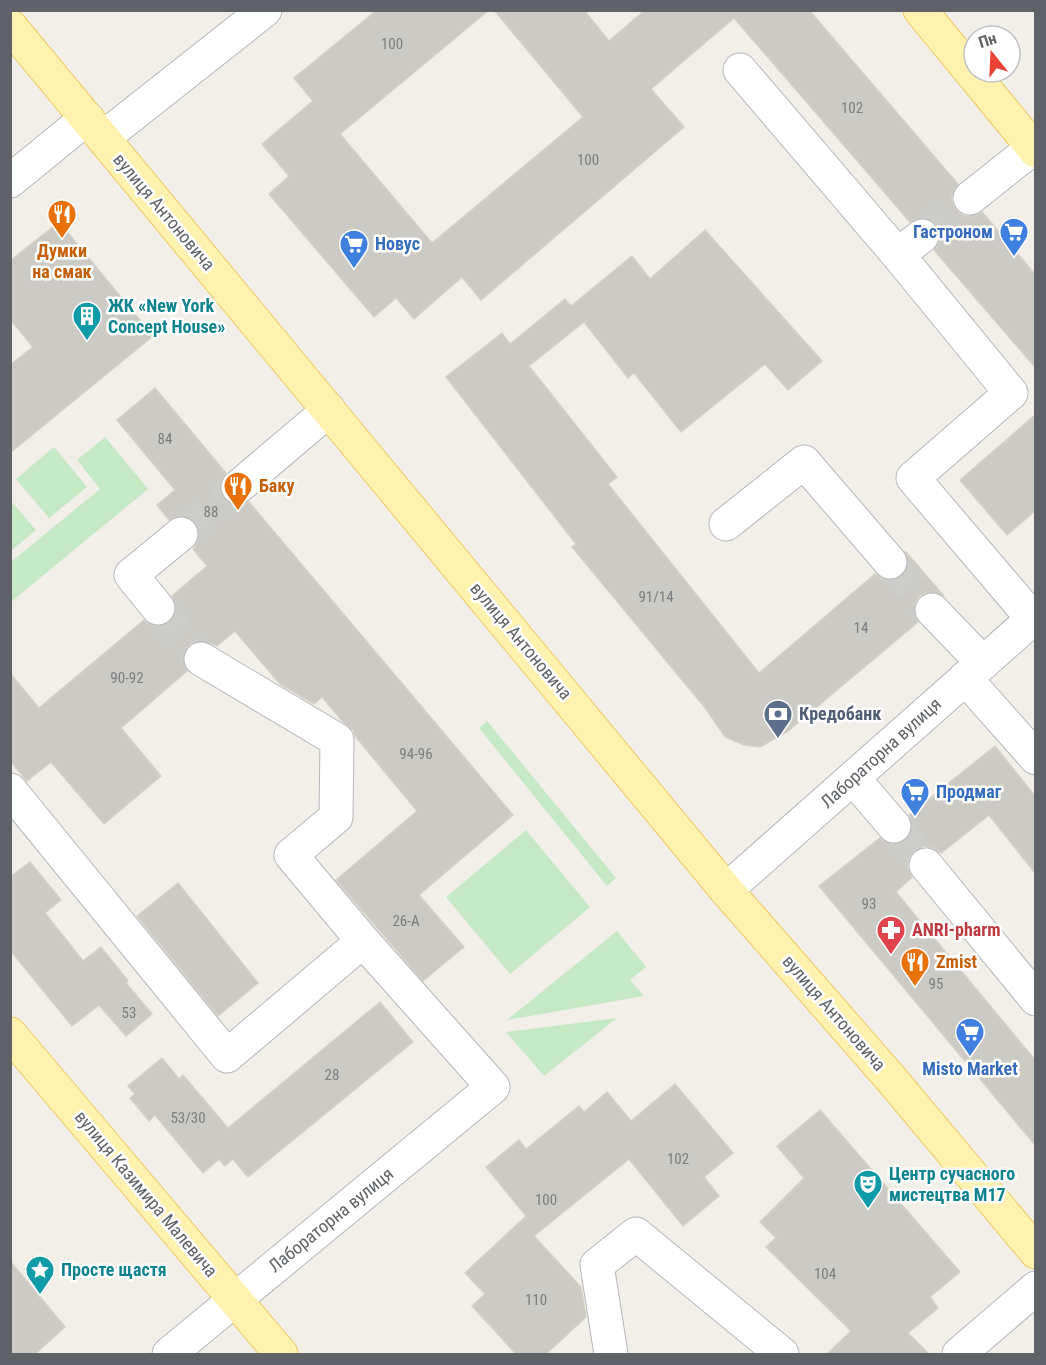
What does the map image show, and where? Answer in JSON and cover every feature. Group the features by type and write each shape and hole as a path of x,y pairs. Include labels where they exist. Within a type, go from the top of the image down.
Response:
{"main road":[{"path":"920,10 1034,150"},
{"name":"вулиця Антоновича","path":"10,26 726,890 892,1080 1035,1252"},
{"name":"вулиця Казимира Малевича","path":"10,1034 281,1354"}],"street":[{"path":"10,181 95,128 265,10"},
{"path":"740,70 910,245 1011,393 913,478 1034,617"},
{"path":"970,198 1034,150"},
{"path":"237,487 328,410"},
{"path":"726,524 804,462 890,562"},
{"path":"158,608 131,575 181,534"},
{"path":"932,610 1035,758"},
{"name":"Лабораторна вулиця","path":"726,890 1034,617"},
{"path":"10,790 227,1056 363,941 291,855 336,817 338,740 201,659"},
{"path":"853,778 894,826"},
{"path":"926,865 1035,999"},
{"name":"Лабораторна вулиця","path":"169,1354 493,1087 363,941"},
{"path":"611,1354 597,1265 636,1234 782,1354"},
{"path":"959,1354 1035,1288"}],"green space":[{"path":"105,437 148,489 11,602 11,562 100,489 77,460"},
{"path":"54,447 87,487 49,518 16,479"},
{"path":"10,500 36,530 11,551 10,551"},
{"path":"487,721 616,878 607,886 479,728"},
{"path":"526,830 590,907 510,974 446,897"},
{"path":"617,931 646,967 630,980 644,996 507,1020"},
{"path":"617,1018 544,1076 506,1032"}],"building":[{"path":"377,10 489,10 340,134 432,243 583,117 494,10 584,10 609,41 645,10 809,10 958,184 951,200 956,210 964,216 972,217 982,212 1035,274 1035,367 934,250 941,234 936,224 920,217 910,222 734,18 651,89 684,127 481,300 462,277 414,319 396,298 374,317 269,194 289,176 262,144 313,101 294,78"},
{"name":"ЖК «New York Concept House»","path":"59,222 153,336 10,453 10,365 33,347 10,319 10,261"},
{"path":"705,230 822,361 788,390 765,364 681,432 634,373 628,378 584,322 529,366 617,477 608,484 759,673 875,574 884,580 902,577 908,568 905,551 944,596 937,592 928,592 919,596 914,605 914,614 918,622 787,732 760,747 744,745 725,737 706,709 572,547 576,544 446,377 502,333 510,344 565,299 571,306 632,256 650,279"},
{"path":"155,388 226,473 220,481 223,499 232,505 249,502 513,815 419,895 464,947 423,981 336,880 417,811 355,736 353,730 343,722 322,697 314,704 280,684 235,631 217,646 202,640 191,643 185,649 182,658 187,671 121,728 161,776 104,824 51,762 27,781 10,761 10,673 39,708 144,620 152,626 160,627 170,622 176,614 177,606 172,596 207,566 193,549 199,540 196,523 187,516 177,516 169,520 157,505 175,490 117,420"},
{"path":"1035,415 1035,511 1007,535 960,480"},
{"path":"995,746 1035,796 1035,873 989,815 941,853 924,846 914,851 907,867 912,877 896,892 1035,1060 1035,1145 819,886 880,838 888,844 906,841 912,832 909,815"},
{"path":"30,862 61,900 45,913 83,961 101,947 128,981 126,983 152,1014 126,1036 99,1005 72,1026 10,950 10,877"},
{"path":"178,883 258,983 218,1016 137,916"},
{"path":"380,1002 413,1042 248,1177 233,1159 225,1166 219,1159 203,1173 155,1115 149,1121 130,1098 135,1094 128,1086 162,1058 179,1079 183,1075 228,1128"},
{"path":"675,1084 733,1153 704,1177 719,1196 683,1226 629,1159 534,1236 581,1287 586,1317 546,1354 516,1354 472,1306 485,1294 465,1273 526,1216 486,1167 519,1140 526,1149 579,1106 584,1112 607,1092 631,1121"},
{"path":"820,1110 960,1272 930,1297 938,1308 908,1333 929,1354 827,1354 851,1331 766,1247 776,1238 760,1222 804,1178 777,1146"},
{"path":"10,1261 65,1327 35,1354 10,1354"}],"tunnel":[{"path":"922,236 970,198"},
{"path":"181,534 238,487"},
{"path":"890,562 932,610"},
{"path":"158,608 201,659"},
{"path":"894,826 926,865"}],"place":[{"name":"Думки на смак","path":"62,240"},
{"name":"Гастроном","path":"1014,258"},
{"name":"Новус","path":"354,270"},
{"name":"ЖК «New York Concept House»","path":"87,342"},
{"name":"Баку","path":"238,512"},
{"name":"Кредобанк","path":"778,740"},
{"name":"Продмаг","path":"915,818"},
{"name":"ANRI-pharm","path":"891,956"},
{"name":"Zmist","path":"915,988"},
{"name":"Misto Market","path":"970,1058"},
{"name":"Центр сучасного мистецтва M17","path":"868,1210"},
{"name":"Просте щастя","path":"40,1296"}]}
